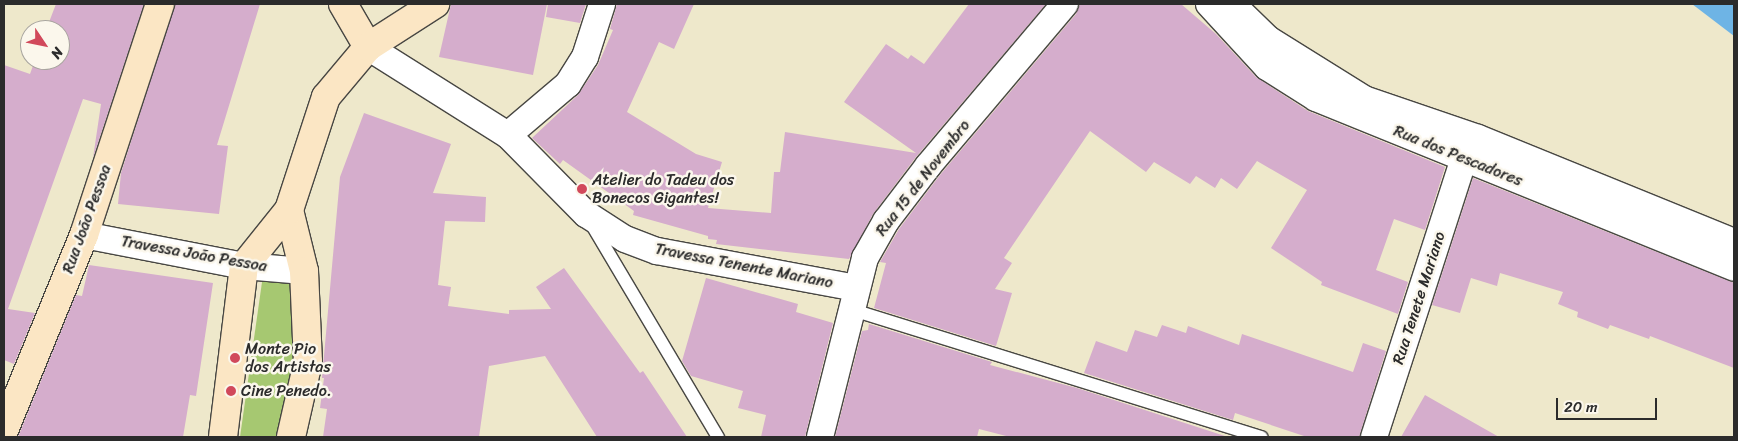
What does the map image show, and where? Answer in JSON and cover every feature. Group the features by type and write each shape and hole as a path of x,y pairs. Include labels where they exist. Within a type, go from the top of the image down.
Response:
{"main road":[{"name":"Rua João Pessoa","path":"4,430 84,235 160,4"},
{"path":"343,4 368,47"},
{"path":"223,437 244,266 288,210 326,98 368,47 435,4"},
{"path":"288,210 304,271 308,362 291,437"}],"street":[{"path":"508,135 568,84 585,57 602,4"},
{"name":"Rua 15 de Novembro","path":"820,437 865,258 886,220 1064,4"},
{"name":"Rua dos Pescadores","path":"1209,4 1266,67 1316,98 1734,268"},
{"name":"Rua dos Pescadores","path":"1232,4 1268,40 1364,99 1478,138 1734,242"},
{"name":"Travessa Tenente Mariano","path":"368,47 508,135 586,214 625,239 657,252 855,299"},
{"name":"Rua Tenete Mariano","path":"1374,437 1464,158"},
{"name":"Travessa João Pessoa","path":"84,235 244,266 304,271"}],"lane":[{"path":"586,214 718,437"},
{"path":"855,299 1262,437"}],"green space":[{"path":"264,268 291,272 295,373 276,437 240,437"}],"water":[{"path":"1692,4 1734,4 1734,36"}],"building":[{"path":"56,4 144,4 93,158 101,104 83,99 8,309 35,313 14,364 4,360 4,65 30,74 31,70 70,70 70,20 50,20"},
{"path":"175,4 260,4 217,145 228,146 219,214 118,204 121,173"},
{"path":"451,4 547,4 533,75 439,57"},
{"path":"548,4 586,4 580,23 546,17"},
{"path":"617,4 694,4 674,49 659,42 627,112 696,154 722,162 708,208 771,213 774,172 780,172 785,132 916,153 844,102 886,44 908,59 911,55 924,64 969,4 1046,4 916,157 873,214 849,259 716,244 717,240 708,239 708,236 633,215 634,211 563,160 560,164 532,138 578,95 598,65 613,30 610,29"},
{"path":"1080,4 1181,4 1216,34 1256,77 1308,111 1445,167 1425,230 1394,219 1376,270 1408,282 1398,314 1321,285 1322,282 1271,248 1307,190 1257,161 1237,189 1221,178 1215,188 1196,176 1190,184 1154,162 1146,172 1090,131 1004,258 1012,263 995,289 1012,293 996,346 874,308 886,263 880,262 899,229 940,175 1076,14"},
{"path":"364,113 451,144 433,193 486,197 485,222 445,221 438,285 451,287 448,306 509,314 509,310 551,309 536,287 564,268 640,373 643,371 687,437 597,437 545,356 489,366 479,437 323,437 327,409 320,408 340,177"},
{"path":"1473,178 1734,283 1734,368 1650,336 1649,339 1610,325 1608,329 1577,317 1578,312 1558,304 1563,292 1500,273 1497,286 1471,278 1460,313 1432,305"},
{"path":"89,265 213,283 196,396 190,395 183,437 18,437 76,295 82,296"},
{"path":"706,278 798,304 796,312 833,323 805,437 761,437 766,415 738,408 743,391 691,376 682,361"},
{"path":"869,324 992,362 990,365 1077,388 1228,437 1010,437 979,429 977,437 835,437 862,331 868,330"},
{"path":"1162,325 1186,333 1188,326 1239,345 1242,334 1353,372 1363,343 1386,351 1359,437 1307,437 1235,413 1233,420 1084,373 1096,341 1127,352 1135,330 1157,337"},
{"path":"1425,395 1446,407 1499,437 1401,437"}],"place":[{"name":"Atelier do Tadeu dos Bonecos Gigantes!","path":"582,189"},
{"name":"Monte Pio dos Artistas","path":"235,358"},
{"name":"Cine Penedo.","path":"231,391"}]}
